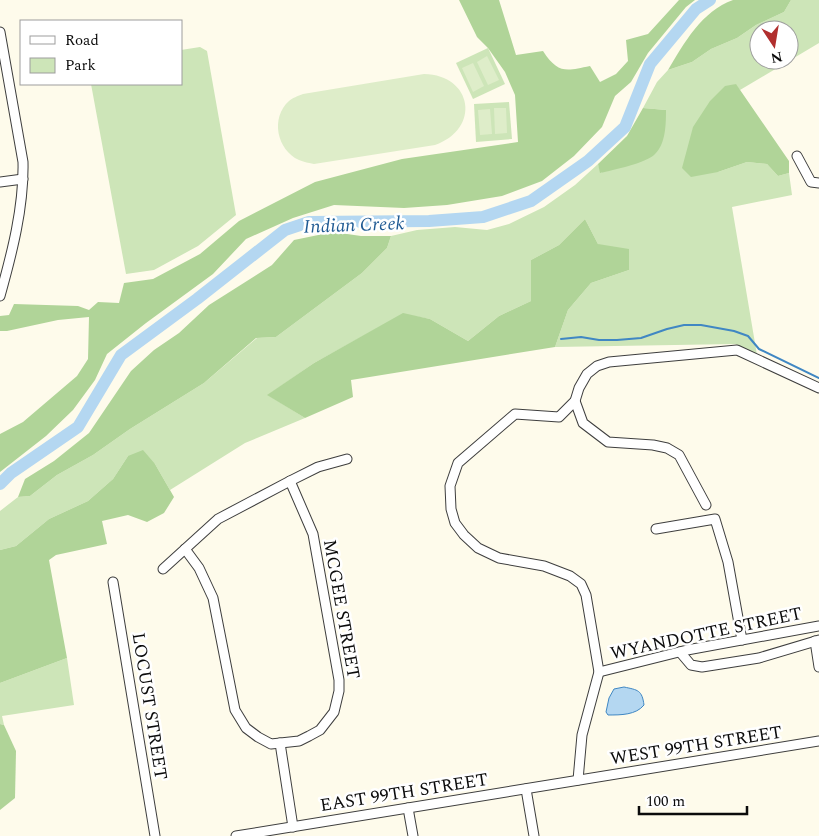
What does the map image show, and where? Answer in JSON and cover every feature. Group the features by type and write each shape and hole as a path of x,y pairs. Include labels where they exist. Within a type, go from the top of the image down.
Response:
{"street":[{"path":"0,32 23,162 22,201 0,296"},
{"path":"797,156 811,182 819,183"},
{"path":"0,182 23,179"},
{"path":"578,776 582,735 599,672 586,595 581,584 570,576 544,566 499,558 478,548 464,535 455,523 451,509 450,486 458,463 515,414 559,417 575,401 587,374 597,366 609,362 737,350 819,388"},
{"path":"575,401 583,423 608,442 653,445 666,448 678,455 706,505"},
{"path":"163,569 218,519 318,467 347,459"},
{"name":"MCGEE STREET","path":"280,743 299,741 320,730 334,712 339,691 339,680 313,534 290,481"},
{"path":"656,529 715,519 728,562 742,640"},
{"path":"185,549 199,568 213,598 237,715 246,728 258,737 272,744 280,743 293,827"},
{"name":"LOCUST STREET","path":"113,582 155,836"},
{"name":"WYANDOTTE STREET","path":"599,672 680,652 819,626"},
{"path":"680,652 691,665 702,667 759,658 817,641 819,667"},
{"name":"WEST 99TH STREET","path":"578,776 819,741"},
{"name":"EAST 99TH STREET","path":"236,836 526,788 578,776"},
{"path":"526,788 534,836"},
{"path":"408,808 413,836"}],"green space":[{"path":"459,0 499,0 516,55 543,51 553,64 563,69 569,70 590,66 600,82 616,74 628,61 626,40 648,34 679,0 695,0 686,7 648,53 631,82 615,96 602,127 574,156 542,181 502,196 447,205 404,208 334,205 293,218 246,239 213,274 107,354 95,380 73,410 46,436 0,472 0,434 23,422 77,376 88,359 89,317 58,320 0,331 0,316 9,315 14,304 78,306 89,310 98,302 119,303 124,283 153,279 200,254 239,221 315,182 402,159 518,142 515,95 505,72 488,48 477,37"},
{"path":"733,0 791,0 784,12 767,20 749,20 749,30 737,38 711,49 692,62 668,70 695,29 722,5"},
{"path":"791,0 819,0 819,43 799,55 799,20 767,20 784,12"},
{"path":"749,30 749,70 774,70 740,90 735,84 718,172 747,162 767,164 778,176 789,173 792,195 732,207 757,355 735,344 555,347 568,310 591,283 629,270 598,244 585,219 559,245 531,260 531,301 499,316 468,341 430,319 403,314 314,363 268,395 305,418 245,443 170,490 155,464 128,456 113,479 88,501 49,519 16,546 0,550 0,511 18,497 30,496 57,475 93,455 130,429 204,383 257,338 276,337 362,273 387,248 391,236 417,230 455,227 487,230 509,224 544,207 575,185 598,164 601,173 666,110 643,108 657,82 668,70 692,62 711,49 737,38"},
{"path":"200,47 207,51 236,215 198,246 154,270 126,274 91,85 182,85 182,50"},
{"path":"488,48 505,84 473,99 456,63"},
{"path":"487,56 499,80 488,85 477,62"},
{"path":"473,63 484,86 473,92 462,68"},
{"path":"424,74 440,77 453,83 461,93 465,104 465,116 460,127 450,137 435,145 314,164 301,161 285,149 279,133 279,116 283,108 295,97 303,94"},
{"path":"736,84 789,161 789,173 778,176 767,164 747,162 718,172 691,177 682,168 693,127 710,101 725,86"},
{"path":"509,102 512,139 476,142 474,104"},
{"path":"494,108 506,108 507,133 495,134"},
{"path":"643,108 666,110 665,133 659,150 645,160 600,173 598,164 627,136"},
{"path":"490,109 492,134 480,135 478,110"},
{"path":"585,219 598,244 629,249 629,270 591,283 568,310 555,347 351,380 353,397 305,418 267,395 314,363 403,313 430,319 468,341 499,316 531,301 531,260 559,245"},
{"path":"333,232 361,236 391,236 387,248 362,273 276,337 256,338 204,383 130,429 93,455 57,475 30,496 18,497 25,479 54,461 89,433 131,371 154,350 179,333 209,305 272,265 294,240"},
{"path":"143,450 155,464 174,497 164,513 147,522 128,515 102,521 107,544 56,555 49,560 67,658 0,683 0,550 16,546 49,519 88,501 113,479 128,456"},
{"path":"67,658 74,705 2,716 4,725 0,724 0,683"},
{"path":"0,724 4,725 16,751 15,798 0,810"}],"water":[{"path":"624,687 638,692 642,696 644,705 633,713 608,715 606,712 609,698 614,689"}],"waterway":[{"name":"Indian Creek","path":"0,484 11,473 78,427 121,355 197,299 285,230 309,222 429,221 483,217 531,201 588,161 625,127 650,64 696,9 710,0"},
{"path":"561,339 581,337 599,340 641,338 684,325 701,325 734,331 748,336 759,349 819,378"}]}
